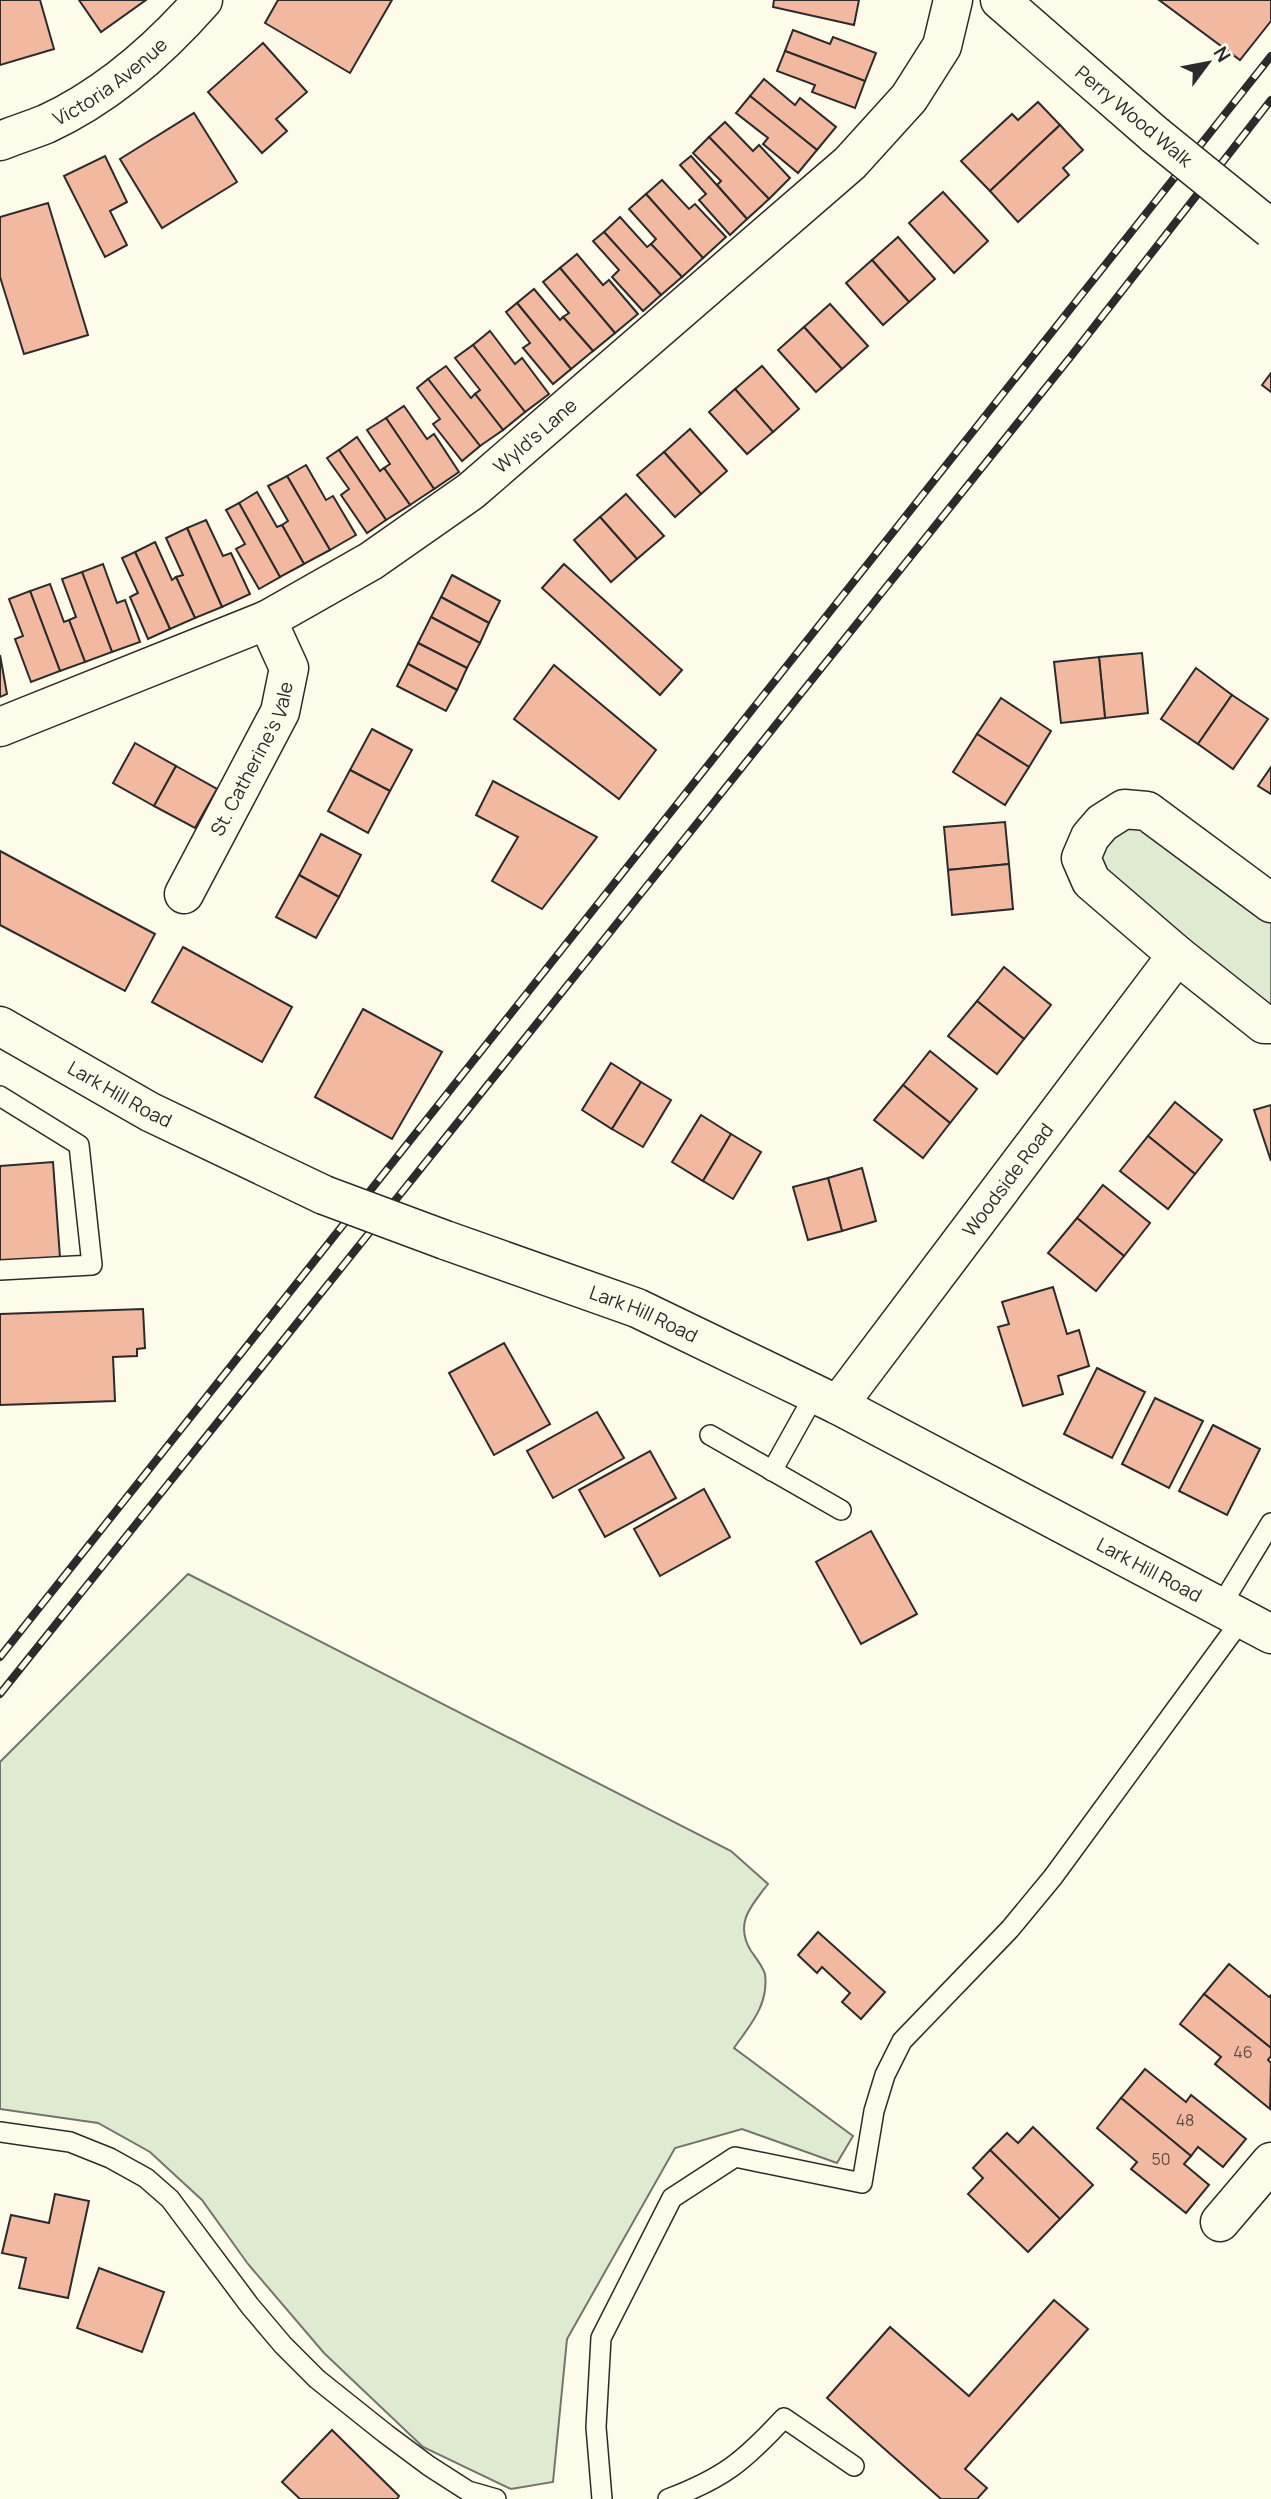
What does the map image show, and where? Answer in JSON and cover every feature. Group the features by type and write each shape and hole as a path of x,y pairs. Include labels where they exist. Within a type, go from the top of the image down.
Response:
{"street":[{"name":"Victoria Avenue","path":"0,141 47,124 106,90 171,36 204,0"},
{"name":"Wyld's Lane","path":"0,727 267,620 371,561 471,491 850,163 909,98 942,46 953,0"},
{"name":"Perry Wood Walk","path":"1000,0 1155,135 1271,229"},
{"name":"St. Catherine's Vale","path":"184,894 280,712 289,667 267,620"},
{"path":"1271,903 1147,811 1124,808 1102,823 1090,837 1081,858 1091,881 1177,955 1264,1024 1271,1024"},
{"name":"Woodside Road","path":"826,1400 1177,955"},
{"name":"Lark Hill Road","path":"0,1026 149,1112 324,1195 637,1308 826,1400 1244,1620"},
{"path":"1220,2221 1271,2162"}],"lane":[{"path":"0,1096 79,1145 92,1265 0,1270"},
{"path":"772,1471 826,1400"},
{"path":"710,1435 841,1510"},
{"path":"602,2499 596,2427 601,2338 672,2198 735,2157 862,2183 874,2111 885,2075 902,2041 1010,1929 1053,1877 1244,1620 1271,1523"},
{"path":"0,2132 71,2142 110,2158 146,2179 170,2199 250,2306 317,2379 429,2466 468,2491 496,2499"},
{"path":"668,2499 704,2486 734,2467 784,2418 854,2466"}],"green space":[{"path":"1125,819 1271,918 1271,1004 1259,1002 1102,872 1095,854"},
{"path":"188,1574 731,1851 768,1884 751,1907 744,1923 746,1941 765,1974 764,1995 752,2023 734,2048 853,2136 837,2163 742,2129 675,2148 567,2339 553,2482 511,2489 423,2447 324,2353 248,2264 202,2200 150,2152 98,2123 0,2109 0,1762"}],"building":[{"path":"0,0 40,0 54,49 0,65"},
{"path":"79,0 146,0 101,32"},
{"path":"278,0 392,0 350,73 265,23"},
{"path":"774,0 859,0 854,25 773,7"},
{"path":"1159,0 1271,0 1271,21 1240,60"},
{"path":"793,30 830,44 833,37 876,53 865,81 785,51"},
{"path":"263,43 307,92 276,119 287,131 262,153 208,92"},
{"path":"785,51 865,81 855,108 812,92 815,85 777,71"},
{"path":"764,79 795,105 800,98 836,127 817,150 750,96"},
{"path":"750,96 817,150 798,173 763,144 768,138 736,113"},
{"path":"1038,102 1060,125 990,191 961,161 1012,114 1018,120"},
{"path":"194,113 237,182 162,228 120,159"},
{"path":"725,122 753,151 759,145 790,178 769,199 709,137"},
{"path":"1060,125 1083,150 1063,168 1069,175 1018,222 990,191"},
{"path":"709,137 769,199 747,219 717,185 721,181 693,153"},
{"path":"105,156 127,202 110,211 127,245 105,257 64,176"},
{"path":"691,156 747,219 730,235 699,200 706,194 680,165"},
{"path":"662,180 689,209 695,204 726,237 703,258 646,194"},
{"path":"943,192 988,241 954,273 909,223"},
{"path":"646,194 703,258 682,277 651,244 656,239 629,209"},
{"path":"48,203 88,335 24,354 0,277 0,217"},
{"path":"620,217 647,247 651,244 682,277 661,295 604,232"},
{"path":"604,232 661,295 643,311 612,277 619,270 593,241"},
{"path":"898,237 935,279 909,302 872,260"},
{"path":"577,254 603,285 609,280 638,314 615,333 560,268"},
{"path":"872,260 909,302 883,325 846,283"},
{"path":"560,268 615,333 593,351 563,317 569,313 543,282"},
{"path":"534,289 560,320 563,317 593,351 571,369 517,303"},
{"path":"517,303 571,369 553,384 523,348 530,343 506,312"},
{"path":"830,304 868,346 842,369 804,327"},
{"path":"804,327 842,369 816,392 778,350"},
{"path":"490,331 515,364 522,358 549,394 525,412 473,345"},
{"path":"473,345 525,412 503,430 475,394 480,390 455,358"},
{"path":"446,366 471,398 475,394 503,430 480,446 428,379"},
{"path":"762,366 799,409 773,432 735,389"},
{"path":"1271,373 1271,392 1262,385"},
{"path":"428,379 480,446 462,461 433,424 440,419 417,388"},
{"path":"735,389 773,432 747,454 709,412"},
{"path":"404,406 427,439 434,434 459,472 434,489 386,418"},
{"path":"386,418 434,489 410,505 384,468 390,464 367,430"},
{"path":"690,429 727,471 701,494 664,452"},
{"path":"357,437 380,471 384,468 410,505 386,520 339,450"},
{"path":"339,450 386,520 367,533 341,495 349,489 327,458"},
{"path":"664,452 701,494 675,517 637,475"},
{"path":"306,465 326,500 333,496 356,535 330,550 287,476"},
{"path":"287,476 330,550 304,564 282,525 288,521 268,486"},
{"path":"257,492 277,527 282,525 304,564 280,577 239,503"},
{"path":"626,494 664,536 637,559 600,517"},
{"path":"239,503 280,577 259,589 236,549 245,544 226,510"},
{"path":"600,517 637,559 611,582 574,540"},
{"path":"206,520 223,556 231,553 250,594 222,607 187,528"},
{"path":"187,528 222,607 195,618 176,577 183,575 166,538"},
{"path":"155,542 172,580 176,577 195,618 170,629 135,552"},
{"path":"135,552 170,629 148,639 130,597 138,593 122,558"},
{"path":"103,564 117,603 125,600 140,642 112,652 82,572"},
{"path":"564,564 682,670 660,695 542,588"},
{"path":"82,572 112,652 85,662 69,620 76,617 62,579"},
{"path":"452,575 500,601 489,623 441,597"},
{"path":"50,584 64,622 69,620 85,662 60,671 30,591"},
{"path":"30,591 60,671 31,682 15,639 23,636 9,599"},
{"path":"441,597 489,623 480,643 431,617"},
{"path":"431,617 480,643 467,668 418,643"},
{"path":"418,643 467,668 457,690 408,664"},
{"path":"1142,653 1148,713 1105,718 1099,657"},
{"path":"0,655 7,694 0,697"},
{"path":"1099,657 1105,718 1061,723 1054,662"},
{"path":"408,664 457,690 446,711 397,686"},
{"path":"554,665 656,750 619,799 514,719"},
{"path":"1196,668 1232,695 1198,744 1161,719"},
{"path":"1232,695 1268,719 1233,769 1198,744"},
{"path":"1001,698 1051,731 1029,767 977,734"},
{"path":"372,729 412,750 390,791 350,770"},
{"path":"977,734 1029,767 1005,805 953,772"},
{"path":"135,743 176,766 154,806 113,783"},
{"path":"176,766 217,789 195,828 154,806"},
{"path":"1271,767 1271,794 1258,786"},
{"path":"350,770 390,791 368,833 328,811"},
{"path":"493,781 597,837 542,909 492,881 518,837 476,815"},
{"path":"1005,822 1009,864 948,870 944,827"},
{"path":"321,834 361,855 339,897 299,875"},
{"path":"0,851 155,934 125,991 0,925"},
{"path":"1009,864 1013,909 952,915 948,870"},
{"path":"299,875 339,897 316,938 276,917"},
{"path":"183,947 292,1007 262,1062 152,1002"},
{"path":"1004,967 1051,1005 1024,1039 977,1001"},
{"path":"977,1001 1024,1039 997,1074 948,1036"},
{"path":"363,1009 442,1052 392,1139 315,1097"},
{"path":"930,1051 977,1089 950,1123 903,1085"},
{"path":"611,1063 641,1082 612,1129 582,1110"},
{"path":"641,1082 671,1100 643,1147 612,1129"},
{"path":"903,1085 950,1123 923,1158 874,1120"},
{"path":"1175,1102 1222,1140 1195,1174 1148,1136"},
{"path":"1271,1105 1271,1161 1254,1110"},
{"path":"701,1115 731,1134 703,1181 672,1162"},
{"path":"731,1134 761,1152 733,1199 703,1181"},
{"path":"1148,1136 1195,1174 1168,1209 1120,1171"},
{"path":"53,1162 61,1271 0,1275 0,1166"},
{"path":"862,1168 876,1221 842,1231 828,1178"},
{"path":"828,1178 842,1231 808,1240 793,1187"},
{"path":"1103,1185 1150,1223 1124,1256 1077,1218"},
{"path":"1077,1218 1124,1256 1096,1291 1048,1253"},
{"path":"1053,1287 1067,1334 1079,1330 1089,1366 1058,1376 1063,1394 1023,1406 998,1327 1009,1324 1002,1302"},
{"path":"143,1309 145,1348 137,1349 137,1356 113,1357 115,1401 0,1405 0,1314"},
{"path":"504,1343 550,1424 494,1455 449,1373"},
{"path":"1097,1368 1145,1392 1112,1458 1064,1434"},
{"path":"1155,1398 1203,1421 1169,1488 1122,1464"},
{"path":"597,1412 624,1458 553,1498 527,1451"},
{"path":"1213,1425 1260,1449 1227,1515 1179,1491"},
{"path":"650,1451 676,1498 605,1537 579,1490"},
{"path":"704,1489 730,1537 660,1576 634,1529"},
{"path":"871,1531 917,1614 861,1644 816,1562"},
{"path":"818,1932 885,1992 861,2019 842,2002 850,1993 822,1967 817,1973 798,1955"},
{"path":"1229,1964 1269,1997 1271,1995 1271,2048 1204,1994"},
{"path":"1204,1994 1271,2048 1268,2060 1271,2063 1270,2109 1215,2064 1221,2057 1180,2024"},
{"path":"1145,2069 1186,2102 1191,2095 1246,2139 1223,2167 1198,2147 1191,2156 1121,2098"},
{"path":"1121,2098 1191,2156 1184,2164 1209,2185 1186,2213 1131,2169 1137,2162 1097,2128"},
{"path":"1033,2127 1093,2185 1060,2219 990,2150 1007,2133 1018,2143"},
{"path":"990,2150 1060,2219 1028,2252 968,2194 983,2178 973,2168"},
{"path":"55,2194 89,2201 68,2298 19,2288 26,2258 2,2253 11,2215 49,2223"},
{"path":"99,2268 164,2292 142,2352 77,2328"},
{"path":"1054,2300 1088,2329 965,2469 987,2488 977,2499 941,2499 827,2398 890,2327 969,2396"},
{"path":"332,2430 399,2496 397,2499 300,2499 282,2482"}],"railway":[{"path":"0,1657 1271,56"},
{"path":"0,1694 1072,355 1271,100"}]}
